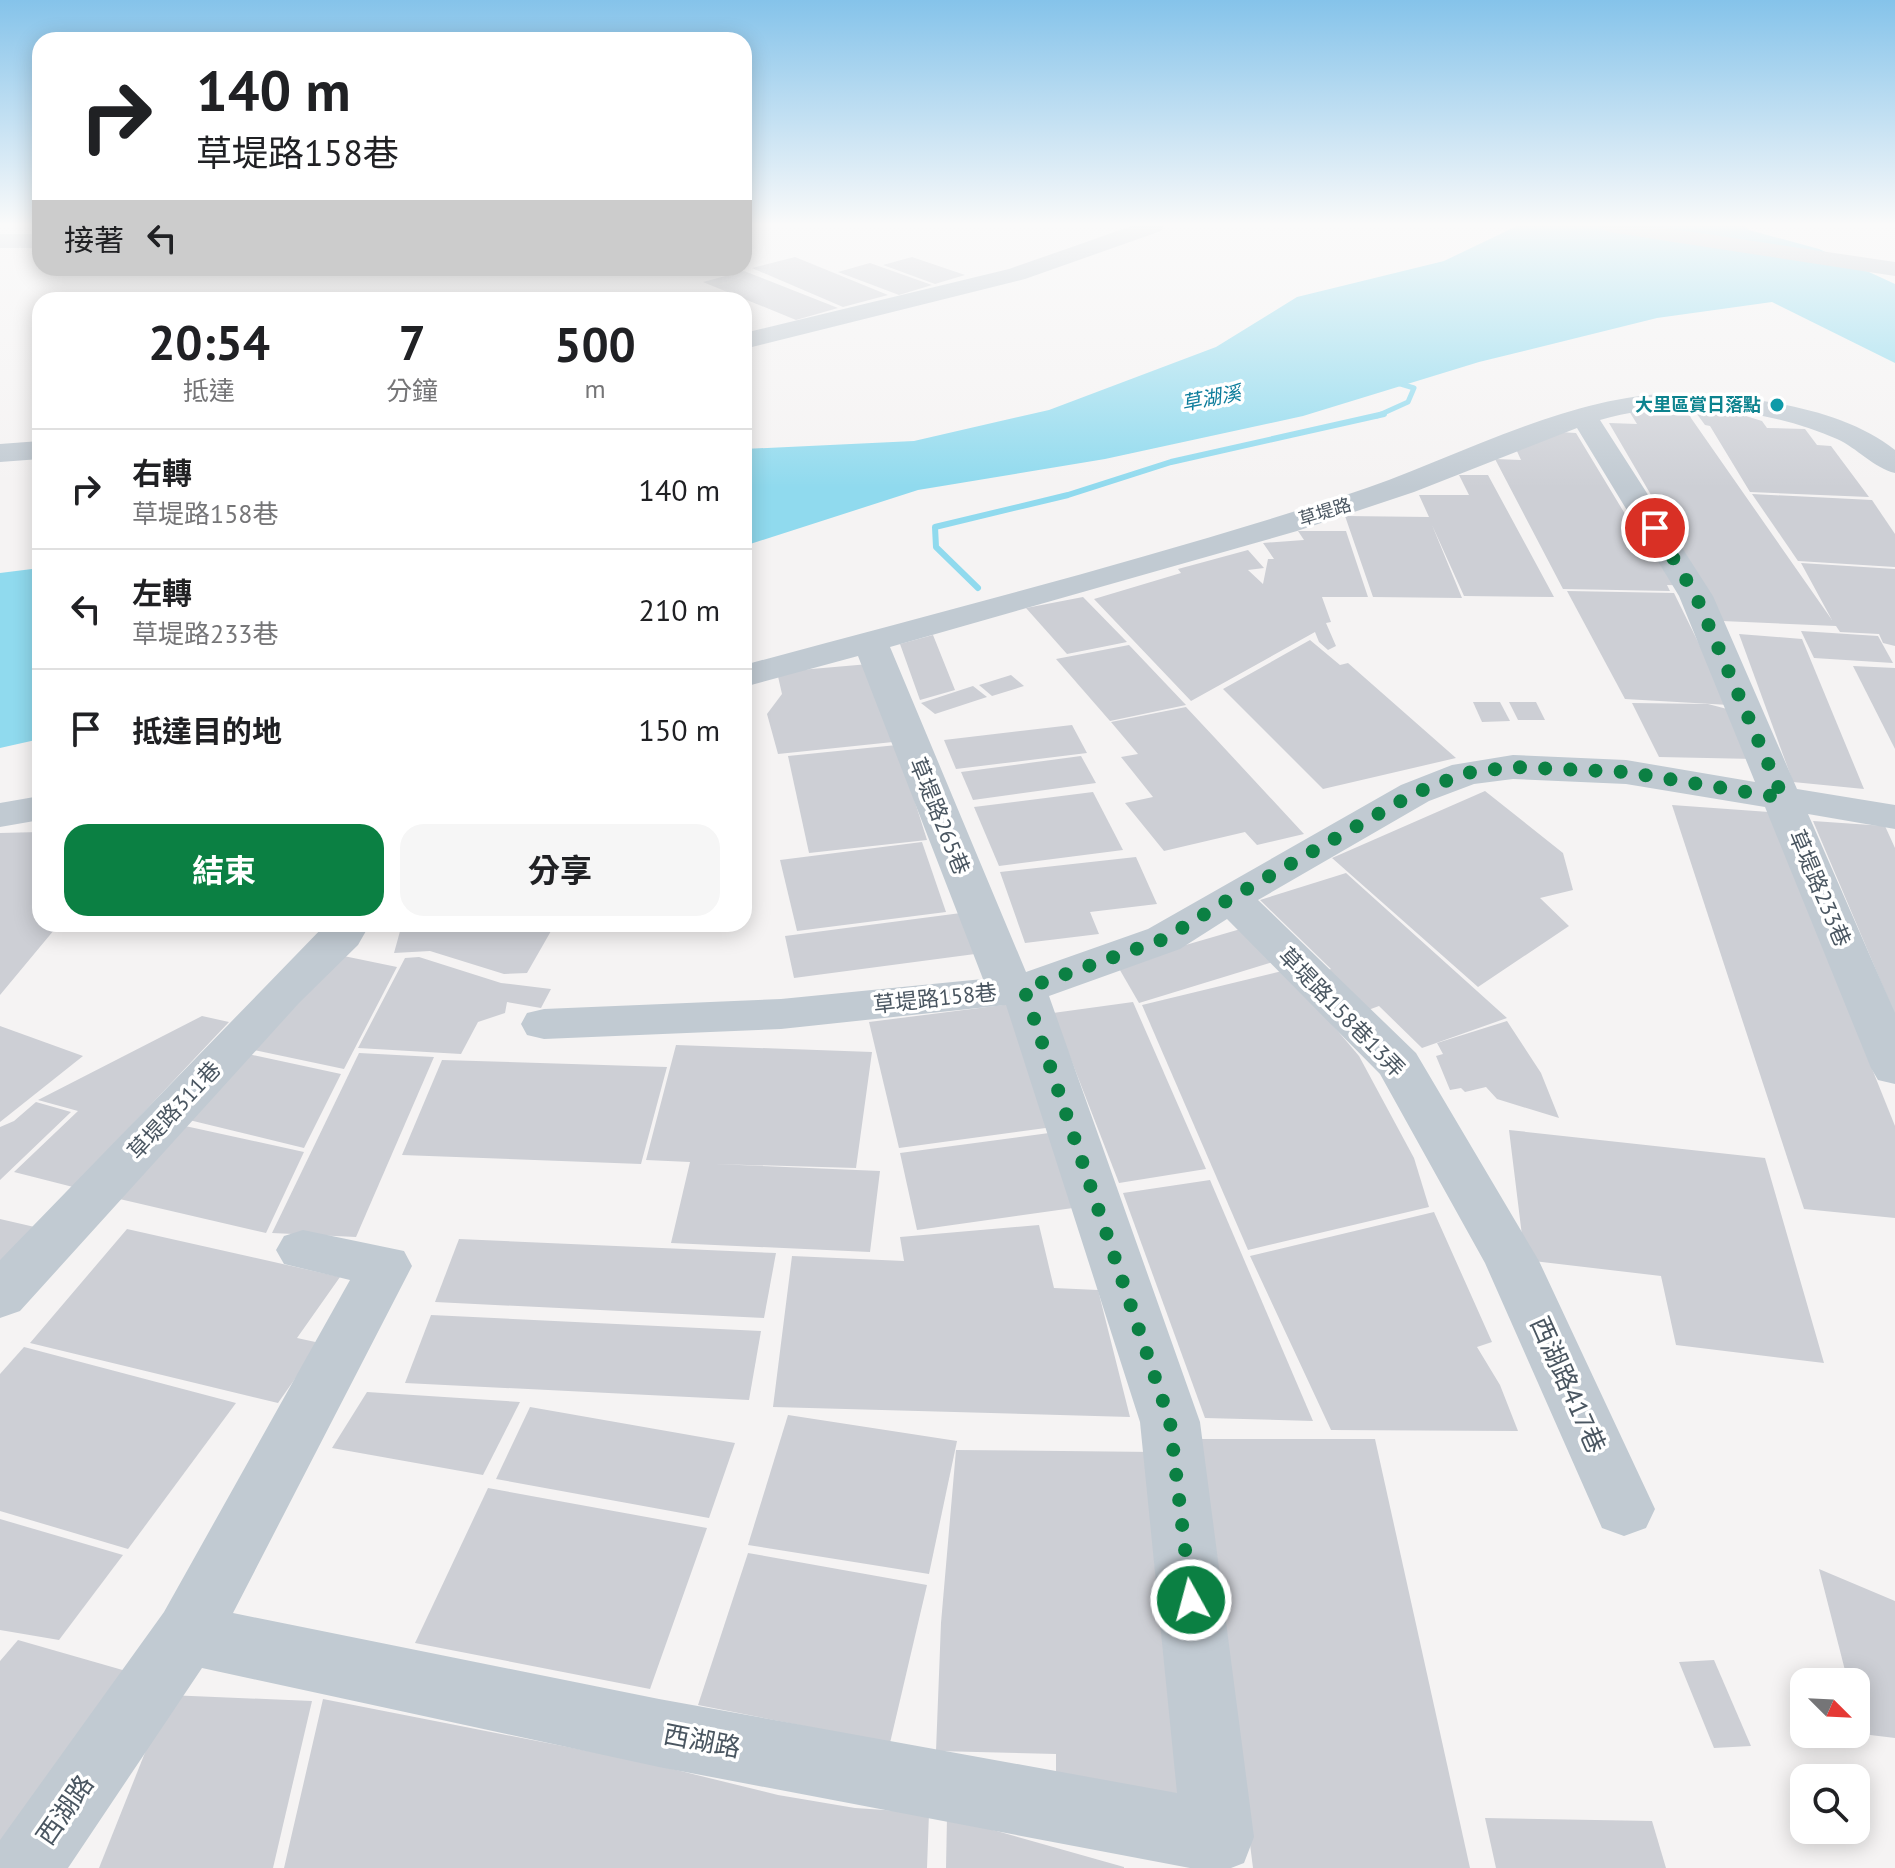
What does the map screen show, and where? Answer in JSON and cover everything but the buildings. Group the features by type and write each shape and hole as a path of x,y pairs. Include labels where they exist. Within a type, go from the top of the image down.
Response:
{"street":[{"path":"752,339 861,313"},
{"name":"草堤路","path":"752,674 1177,558 1365,499 1583,415 1649,402 1686,401 1751,408 1844,432 1883,451 1895,464"},
{"name":"草堤路233巷","path":"1583,415 1696,596 1895,1068"},
{"path":"0,453 32,451"},
{"name":"草堤路265巷","path":"870,641 1017,990 1170,1422 1218,1837"},
{"name":"草堤路158巷","path":"544,1024 781,1014 1017,990 1164,939 1415,793 1466,773 1513,767 1626,772 1895,817"},
{"path":"0,815 32,809"},
{"name":"草堤路158巷13弄","path":"1231,898 1399,1064 1512,1261"},
{"name":"草堤路311巷","path":"0,1296 344,932"},
{"name":"西湖路","path":"25,1868 187,1634 385,1266 303,1250"},
{"name":"西湖路417巷","path":"1512,1261 1624,1509"},
{"name":"西湖路","path":"187,1634 659,1733 1218,1837"}],"water":[{"name":"草湖溪","path":"1271,313 1692,313 1657,318 1479,362 1303,416 1105,459 918,490 752,543 752,449 914,441 1049,410 1216,347"},
{"path":"1795,313 1895,313 1895,363"},
{"path":"32,569 32,741 0,748 0,573"}],"waterway":[{"path":"1379,415 1408,402 1414,388 1394,382"},
{"path":"1379,415 1384,414"},
{"path":"978,588 936,547 935,527 1068,495 1171,462 1379,415"}],"place":[{"name":"大里區賞日落點","path":"1777,405"}],"route":[{"path":"1191,1600 1170,1422 1024,989 1164,939 1415,793 1466,773 1513,767 1626,772 1783,798 1696,596 1655,528"}]}
